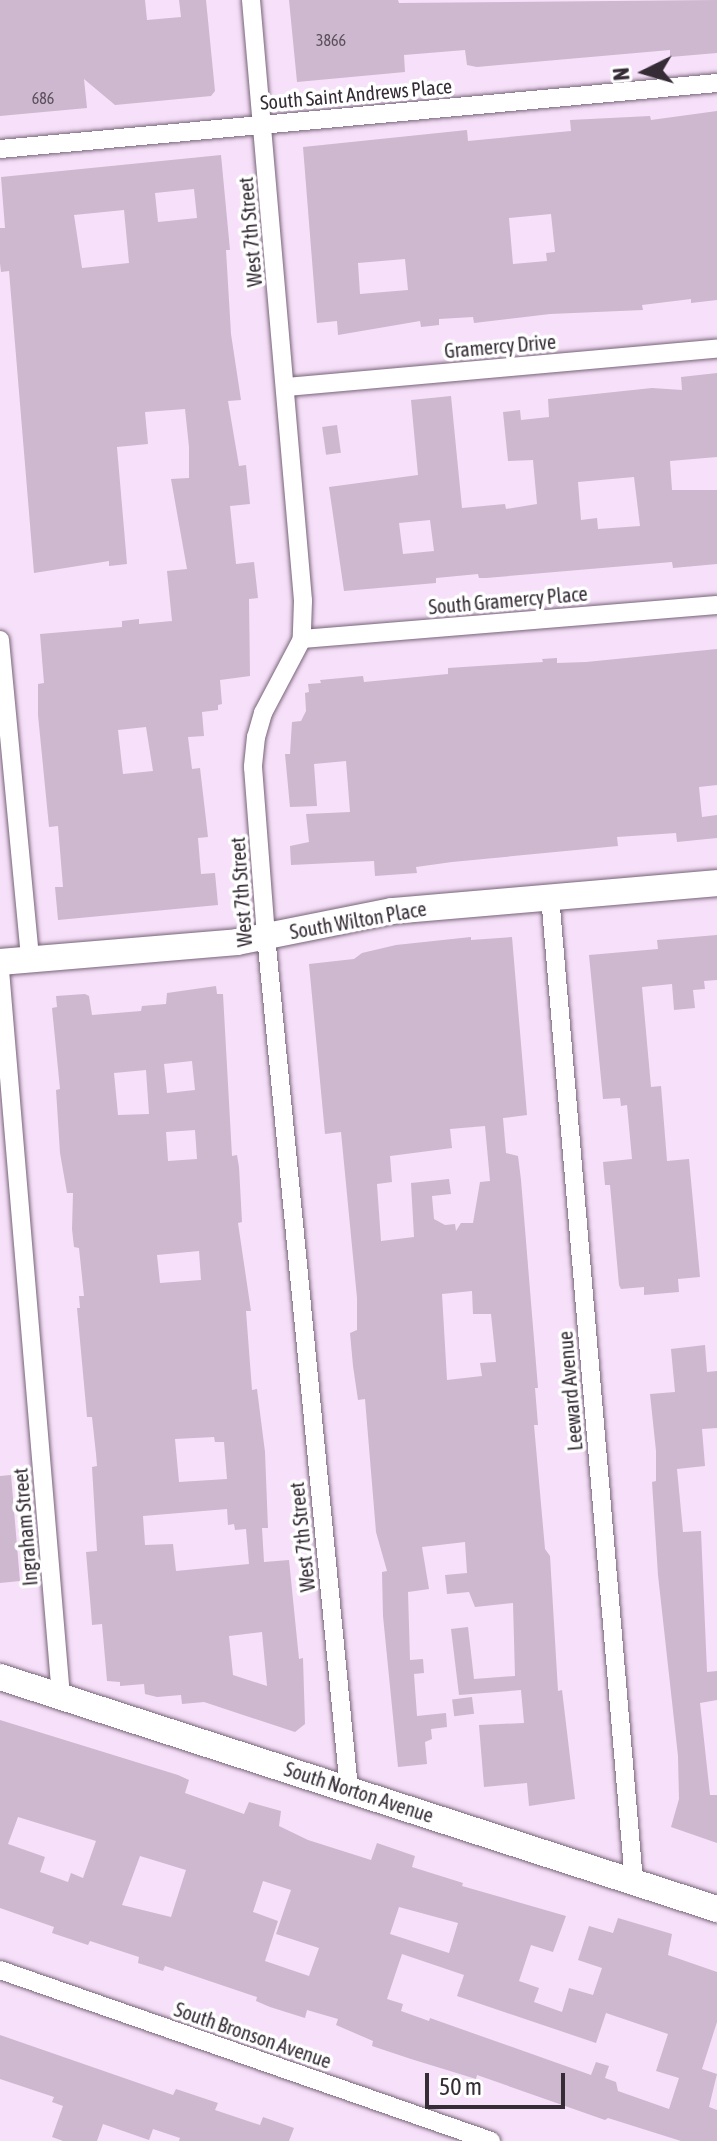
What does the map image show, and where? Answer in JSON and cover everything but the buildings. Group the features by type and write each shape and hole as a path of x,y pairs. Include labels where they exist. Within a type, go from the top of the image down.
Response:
{"street":[{"name":"West 7th Street","path":"251,0 287,387 303,601 302,639 263,713 256,737 253,767 266,936 349,1789"},
{"name":"South Saint Andrews Place","path":"0,149 717,83"},
{"name":"Gramercy Drive","path":"287,387 717,349"},
{"name":"South Gramercy Place","path":"302,639 717,605"},
{"path":"0,640 30,959"},
{"name":"South Wilton Place","path":"0,962 266,936 392,911 717,883"},
{"name":"Leeward Avenue","path":"550,896 634,1882"},
{"name":"Ingraham Street","path":"0,970 61,1697"},
{"name":"South Norton Avenue","path":"0,1677 717,1909"},
{"name":"South Bronson Avenue","path":"0,1970 491,2141"}]}
